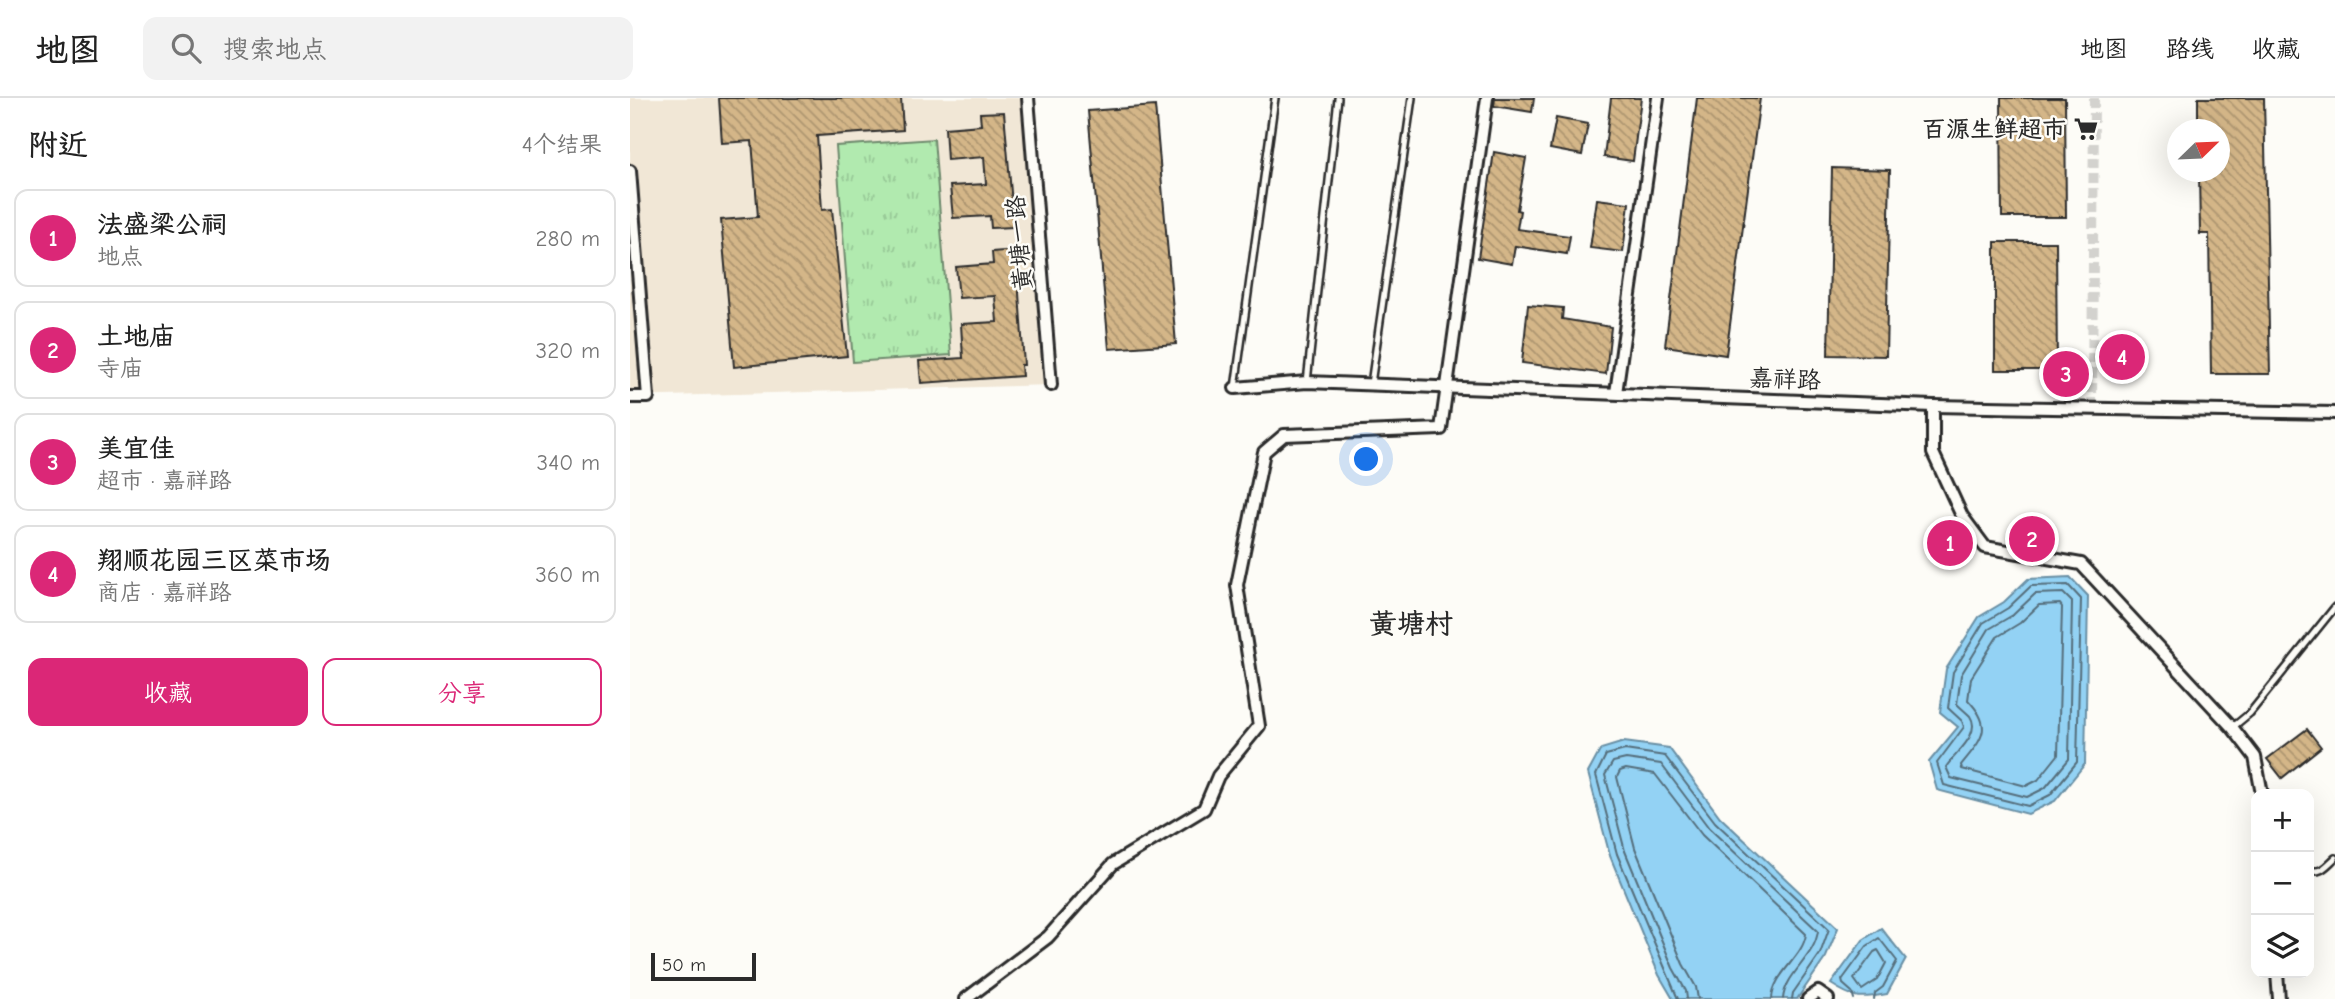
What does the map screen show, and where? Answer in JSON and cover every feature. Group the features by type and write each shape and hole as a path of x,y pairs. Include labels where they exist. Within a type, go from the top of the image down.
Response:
{"street":[{"name":"黄塘一路","path":"1028,98 1051,385"},
{"path":"966,999 1048,937 1113,864 1204,809 1218,776 1259,726 1237,585 1264,452 1284,435 1441,429 1487,98"},
{"path":"1616,393 1658,98"},
{"path":"630,171 648,397 630,397"},
{"name":"嘉祥路","path":"1235,388 1307,382 1933,406 2335,413"},
{"path":"1933,406 1933,453 1962,516 1985,547 2081,564 2232,727 2255,757 2261,789"},
{"path":"2277,978 2279,999"},
{"path":"1808,999 1818,992 1828,999"}],"lane":[{"path":"1235,388 1275,98"},
{"path":"1307,382 1338,98"},
{"path":"1371,384 1412,98"},
{"path":"2232,727 2250,713 2335,607"},
{"path":"2314,872 2321,870 2335,858"}],"shaded area":[{"path":"630,98 1028,98 1051,385 630,397"}],"green space":[{"path":"934,139 951,355 853,362 836,146"}],"water":[{"path":"2070,577 2088,596 2085,764 2055,801 2028,814 1937,790 1929,762 1958,727 1940,712 1946,669 1979,617 2004,602 2028,579"},
{"path":"1624,742 1669,748 1720,817 1838,928 1826,957 1797,999 1673,999 1659,975 1610,856 1588,773 1601,749"},
{"path":"1881,928 1906,959 1887,994 1857,996 1831,984 1863,940"}],"building":[{"path":"719,98 901,98 903,130 817,136 822,210 832,209 847,356 734,367 721,220 758,217 752,141 722,143"},
{"path":"1495,98 1534,98 1532,112 1494,106"},
{"path":"1611,98 1641,98 1633,161 1604,157"},
{"path":"1697,98 1760,98 1726,355 1665,346"},
{"path":"2001,98 2065,98 2066,217 2002,217"},
{"path":"2198,98 2264,98 2270,374 2211,374 2209,234 2200,234 2199,182 2230,182 2230,119 2198,119"},
{"path":"1155,106 1176,344 1109,349 1088,111"},
{"path":"1004,112 1014,227 991,228 990,216 953,218 950,186 986,184 984,157 947,160 945,128 981,125 980,113"},
{"path":"1556,118 1588,124 1582,155 1550,149"},
{"path":"1494,152 1526,158 1517,210 1520,211 1517,229 1570,236 1567,254 1515,246 1512,264 1478,258"},
{"path":"1832,168 1890,170 1886,356 1828,355"},
{"path":"1597,199 1629,203 1623,252 1590,248"},
{"path":"1995,242 2056,242 2057,370 1995,370"},
{"path":"1016,250 1024,365 1021,365 1022,376 921,383 919,361 963,358 961,324 997,322 995,296 959,298 956,267 993,264 992,252"},
{"path":"1528,305 1563,308 1562,319 1611,327 1606,374 1522,363"},
{"path":"2307,729 2321,747 2282,778 2267,759"}],"tunnel":[{"path":"2092,408 2094,98"}],"place":[{"name":"百源生鲜超市","path":"2086,129"},
{"name":"翔顺花园三区菜市场","path":"2122,357"},
{"name":"美宜佳","path":"2066,374"},
{"name":"土地庙","path":"2032,539"},
{"name":"法盛梁公祠","path":"1950,543"}],"district":[{"name":"黄塘村","path":"1411,623"}]}
